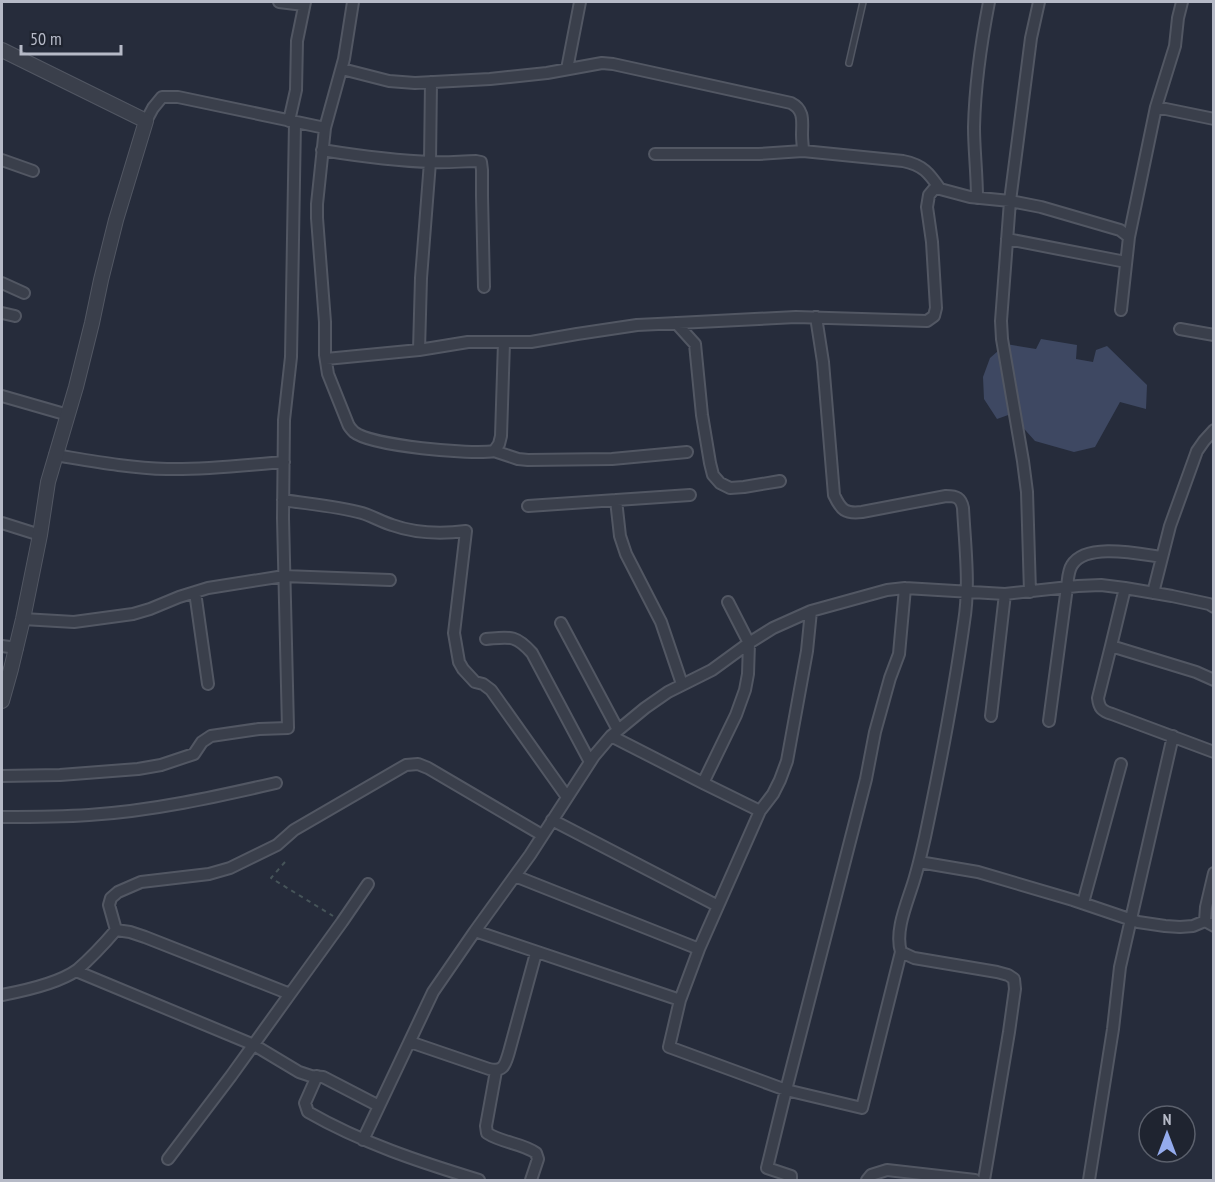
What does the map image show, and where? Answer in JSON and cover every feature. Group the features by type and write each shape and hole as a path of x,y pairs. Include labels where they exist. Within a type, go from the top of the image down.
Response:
{"street":[{"path":"2,776 60,775 138,769 161,765 194,754 202,742 211,736 259,729 288,728 283,500 284,420 292,334 292,121 297,90 297,41 304,4 279,2"},
{"path":"353,2 342,69 325,128 317,218 328,374 352,431 361,436 412,447 484,453 494,451 528,460 612,459 687,452"},
{"path":"567,69 580,2"},
{"path":"977,198 974,143 976,87 989,2"},
{"path":"1030,592 1027,492 1002,332 1010,201 1031,38 1039,2"},
{"path":"1121,310 1129,237 1156,107 1174,46 1182,2"},
{"path":"2,50 146,121"},
{"path":"342,69 389,81 415,83 490,79 602,63 613,64 791,103 797,106 801,113 803,151"},
{"path":"419,350 421,278 430,162 431,82"},
{"path":"2,701 23,619 40,535 44,500 69,415 116,220 146,121 153,108 162,97 178,97 325,128"},
{"path":"1156,107 1214,118"},
{"path":"322,150 386,159 481,162 484,286"},
{"path":"655,154 759,154 803,151 891,159 915,163 923,168 940,189"},
{"path":"2,160 33,171"},
{"path":"326,359 419,350 468,342 531,342 637,325 816,317 927,321 933,316 936,308 932,242 927,207 928,195 934,189 970,197 1041,207 1120,230 1129,237"},
{"path":"1007,239 1126,262"},
{"path":"2,282 24,292"},
{"path":"2,312 15,316"},
{"path":"811,611 807,651 787,761 773,794 760,811 699,949 680,1000 669,1047 786,1090 862,1108 901,952 898,943 899,934 919,862 955,679 966,593 963,508 959,497 946,496 851,513 843,510 834,495 823,362 816,317"},
{"path":"676,323 696,344 702,415 713,475 720,483 730,488 780,481"},
{"path":"1180,329 1214,335"},
{"path":"494,451 501,435 504,342"},
{"path":"2,396 69,415"},
{"path":"1153,593 1174,513 1197,452 1214,430"},
{"path":"56,455 122,466 168,469 284,462"},
{"path":"528,506 690,495"},
{"path":"283,500 365,514 410,531 439,533 466,531 454,633 459,662 470,678 491,690 567,797"},
{"path":"616,500 620,536 626,554 661,622 682,684"},
{"path":"2,523 40,535"},
{"path":"1049,722 1071,566 1078,557 1106,551 1162,557"},
{"path":"23,619 74,622 133,614 222,585 284,576 390,580"},
{"path":"363,1140 433,992 515,876 590,762 614,733 656,699 712,670 773,628 811,611 887,590 905,588 1005,594 1101,585 1153,593 1209,604 1214,607"},
{"path":"791,1180 791,1176 767,1168 867,779 875,732 899,654 905,588"},
{"path":"1125,588 1098,705 1112,714 1214,752"},
{"path":"195,592 208,684"},
{"path":"991,716 1005,594"},
{"path":"703,783 736,715 748,674 749,643 728,602"},
{"path":"561,623 614,733 703,783 760,811"},
{"path":"486,639 513,638 524,644 532,653 590,762"},
{"path":"2,646 16,648"},
{"path":"1111,646 1196,672 1214,680"},
{"path":"1089,1180 1113,1029 1120,967 1173,736"},
{"path":"116,930 110,905 111,898 118,892 141,882 209,874 230,868 277,845 294,830 406,765 418,764 428,768 542,836"},
{"path":"1083,903 1121,764"},
{"path":"2,817 90,815 126,811 211,798 276,783"},
{"path":"552,820 718,906"},
{"path":"919,862 978,872 1132,920 1180,927 1209,924 1206,907 1214,873"},
{"path":"515,876 699,949"},
{"path":"168,1159 254,1045 368,884"},
{"path":"2,995 60,979 75,971 116,930"},
{"path":"116,930 145,937 290,994"},
{"path":"474,932 680,1000"},
{"path":"411,1042 496,1071 502,1068 536,952"},
{"path":"901,952 914,958 1008,975 1014,979 1015,989 1009,1032 984,1180"},
{"path":"75,971 254,1045 299,1072 331,1080 379,1106"},
{"path":"496,1071 486,1126 487,1133 531,1149 536,1153 538,1159 531,1180"},
{"path":"317,1076 305,1102 308,1112 363,1140 444,1175 479,1180"},
{"path":"867,1180 871,1175 887,1170 975,1180"}],"lane":[{"path":"849,63 863,2"}],"path":[{"path":"285,862 271,878 342,922"}],"water":[{"path":"1041,339 1077,345 1076,359 1093,362 1096,350 1107,346 1147,385 1146,409 1120,402 1095,447 1074,452 1035,441 1011,414 997,419 984,399 983,377 990,358 1006,344 1036,349"}]}
